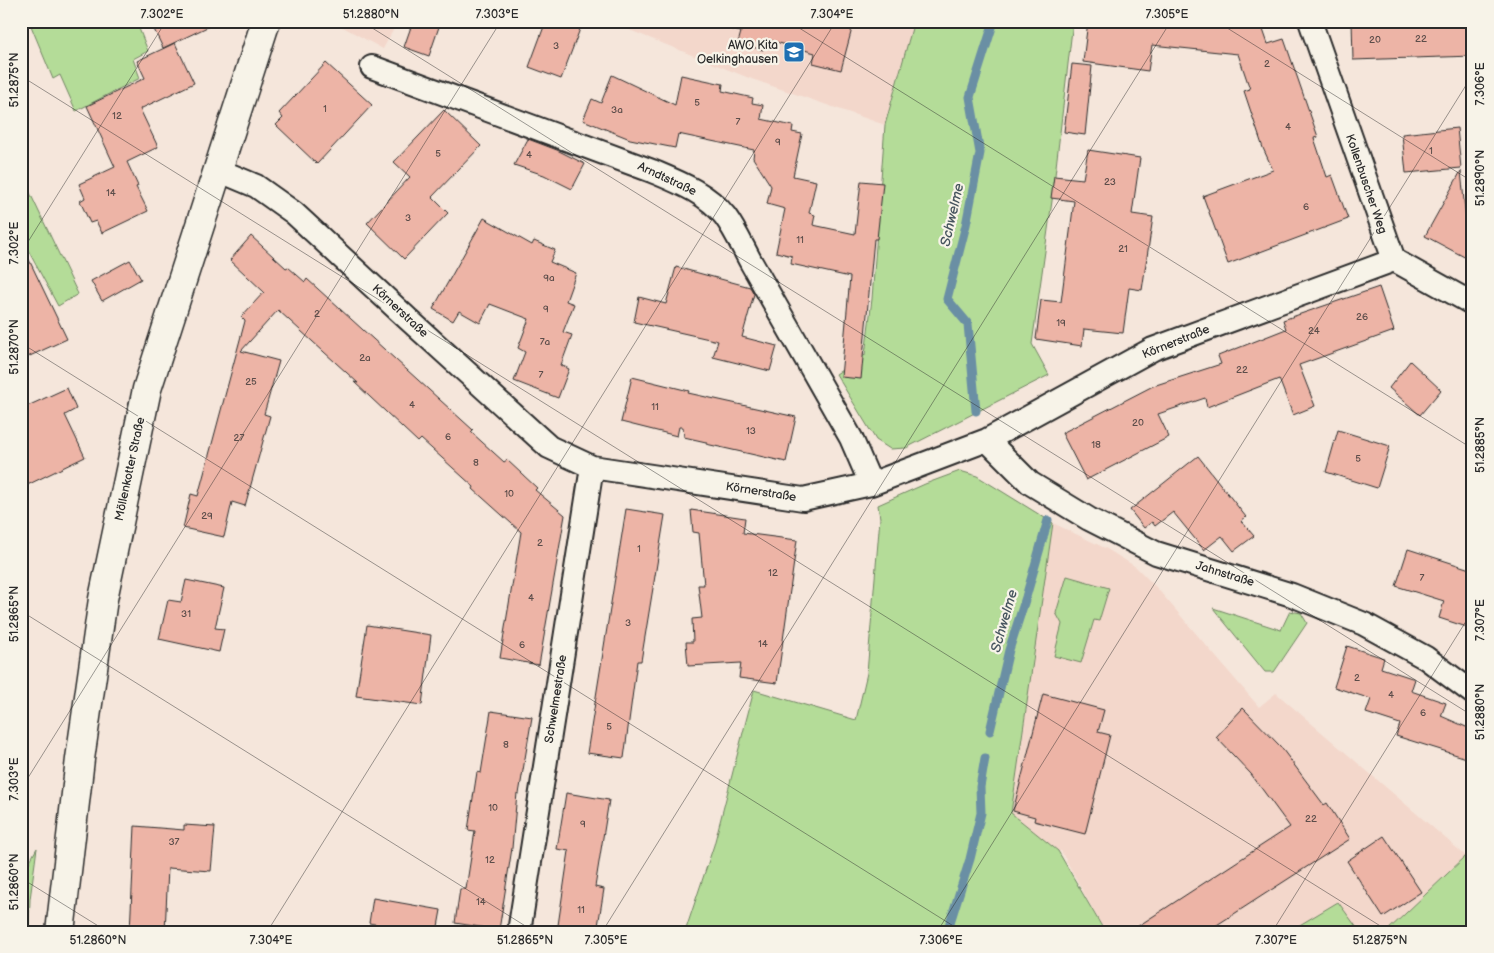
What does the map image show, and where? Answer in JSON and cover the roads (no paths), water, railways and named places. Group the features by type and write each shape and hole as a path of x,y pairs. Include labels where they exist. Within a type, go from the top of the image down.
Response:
{"main road":[{"name":"Möllenkotter Straße","path":"60,932 80,759 103,599 147,389 266,21"}],"street":[{"name":"Kollenbuscher Weg","path":"1310,21 1394,260"},
{"name":"Arndtstraße","path":"372,67 652,171 693,190 711,202 724,215 737,235 851,438 871,484"},
{"name":"Körnerstraße","path":"218,170 256,186 294,213 548,447 592,467 804,499 871,484 987,440 1153,349 1394,260"},
{"path":"1394,260 1473,304"},
{"name":"Jahnstraße","path":"987,440 1030,484 1089,519 1156,553 1292,595 1364,624 1426,658 1473,692"},
{"name":"Schwelmestraße","path":"519,932 592,467"}],"waterway":[{"name":"Schwelme","path":"976,411 968,324 947,299 966,225 980,153 970,97 994,21"},
{"name":"Schwelme","path":"990,731 1009,650 1048,520"},
{"name":"Schwelme","path":"947,932 970,859 981,813 980,787 985,758"}],"place":[{"name":"AWO Kita Oelkinghausen","path":"794,52"}]}
